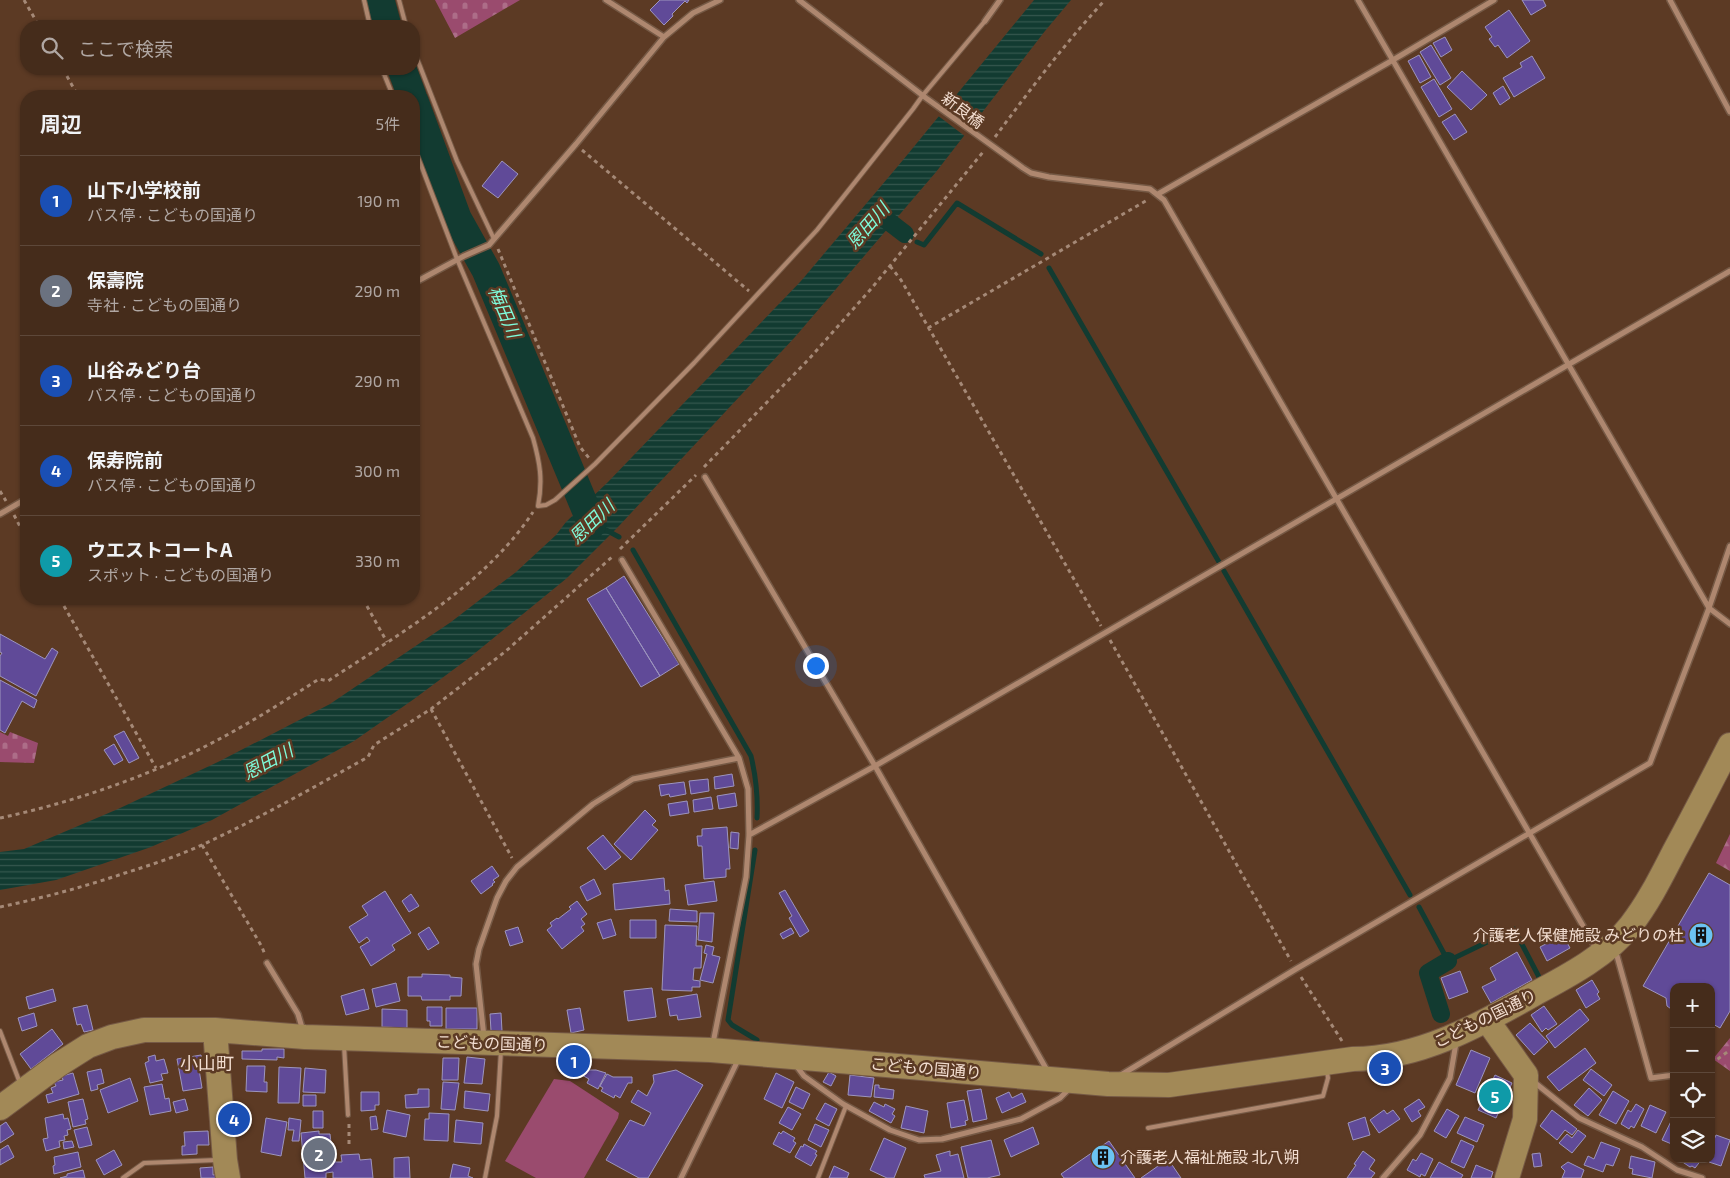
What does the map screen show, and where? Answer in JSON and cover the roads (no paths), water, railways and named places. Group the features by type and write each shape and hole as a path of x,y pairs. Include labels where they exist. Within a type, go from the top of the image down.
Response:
{"main road":[{"name":"こどもの国通り","path":"0,1108 88,1046 112,1037 144,1030 215,1030 305,1037 712,1050 1108,1084 1169,1085 1325,1062 1373,1059 1415,1050 1458,1035 1568,976 1604,951 1631,926 1653,893 1730,745"},
{"path":"1487,1020 1526,1075 1525,1118 1507,1178"},
{"path":"215,1030 226,1169"}],"street":[{"path":"606,0 664,37"},
{"path":"420,280 457,259 489,245 576,144 664,37 693,13 720,0"},
{"name":"新良橋","path":"798,0 987,144 1032,173 1048,177 1150,189 1158,194"},
{"path":"985,21 1000,0"},
{"path":"1358,0 1709,608 1730,624"},
{"path":"1494,0 1158,194 1164,200 1594,945 1617,956 1651,1078 1670,1076"},
{"path":"1670,0 1730,112"},
{"path":"749,836 876,766 1730,271"},
{"path":"704,478 876,766 1052,1079"},
{"path":"0,514 20,502"},
{"path":"1108,1084 1296,969 1650,763 1709,608 1730,546"},
{"path":"622,560 739,758 748,789 749,836 746,877 712,1050"},
{"path":"493,1043 476,964 479,949 497,898 506,881 517,867 592,804 633,779 739,758"},
{"path":"267,963 298,1014 305,1037"},
{"path":"1383,1178 1420,1135 1450,1078 1458,1035"},
{"path":"682,1178 742,1053"},
{"path":"788,1056 804,1076 846,1106 897,1132 919,1140 942,1139 1021,1119 1060,1098 1078,1081"},
{"path":"1526,1075 1579,1118 1642,1147 1678,1170 1702,1178"},
{"path":"1676,1178 1678,1170"}],"lane":[{"path":"364,0 369,20"},
{"path":"399,0 404,20"},
{"path":"420,163 457,259 533,438 539,459 541,479 538,506 546,505 555,500 595,464 756,298 845,196 985,21"},
{"path":"420,66 457,161 494,239"},
{"path":"384,75 390,90"},
{"path":"0,1032 23,1091"},
{"path":"344,1038 348,1115"},
{"path":"484,1178 497,1116 493,1043"},
{"path":"1148,1128 1323,1096 1328,1078 1325,1062"},
{"path":"818,1178 846,1106"},
{"path":"122,1178 144,1163 226,1169"}],"water":[{"name":"恩田川","path":"1034,0 1071,0 936,172 795,337 618,527 567,578 469,658 354,741 212,820 151,847 56,880 0,890 0,852 24,849 118,809 220,761 330,704 451,622 516,572 556,535 566,522 608,482 801,281"}],"waterway":[{"name":"梅田川","path":"380,0 385,20"},
{"name":"梅田川","path":"404,75 410,90"},
{"name":"梅田川","path":"420,117 457,218 486,270 592,524"},
{"path":"917,242 924,245 957,203 1041,254"},
{"name":"恩田川","path":"879,214 905,234"},
{"path":"1049,268 1219,562"},
{"name":"恩田川","path":"606,530 619,537"},
{"path":"633,550 751,756 756,787 757,818"},
{"path":"1224,571 1410,895"},
{"path":"755,850 728,1020 732,1025 757,1040"},
{"path":"1419,907 1448,961 1514,929 1539,977"},
{"path":"1441,1014 1428,973 1448,961"}],"place":[{"name":"介護老人保健施設 みどりの杜","path":"1701,935"},
{"name":"山下小学校前","path":"574,1061"},
{"name":"山谷みどり台","path":"1385,1068"},
{"name":"ウエストコートA","path":"1495,1096"},
{"name":"保寿院前","path":"234,1119"},
{"name":"保壽院","path":"319,1154"},
{"name":"介護老人福祉施設 北八朔","path":"1103,1157"}],"district":[{"name":"小山町","path":"207,1064"}]}
